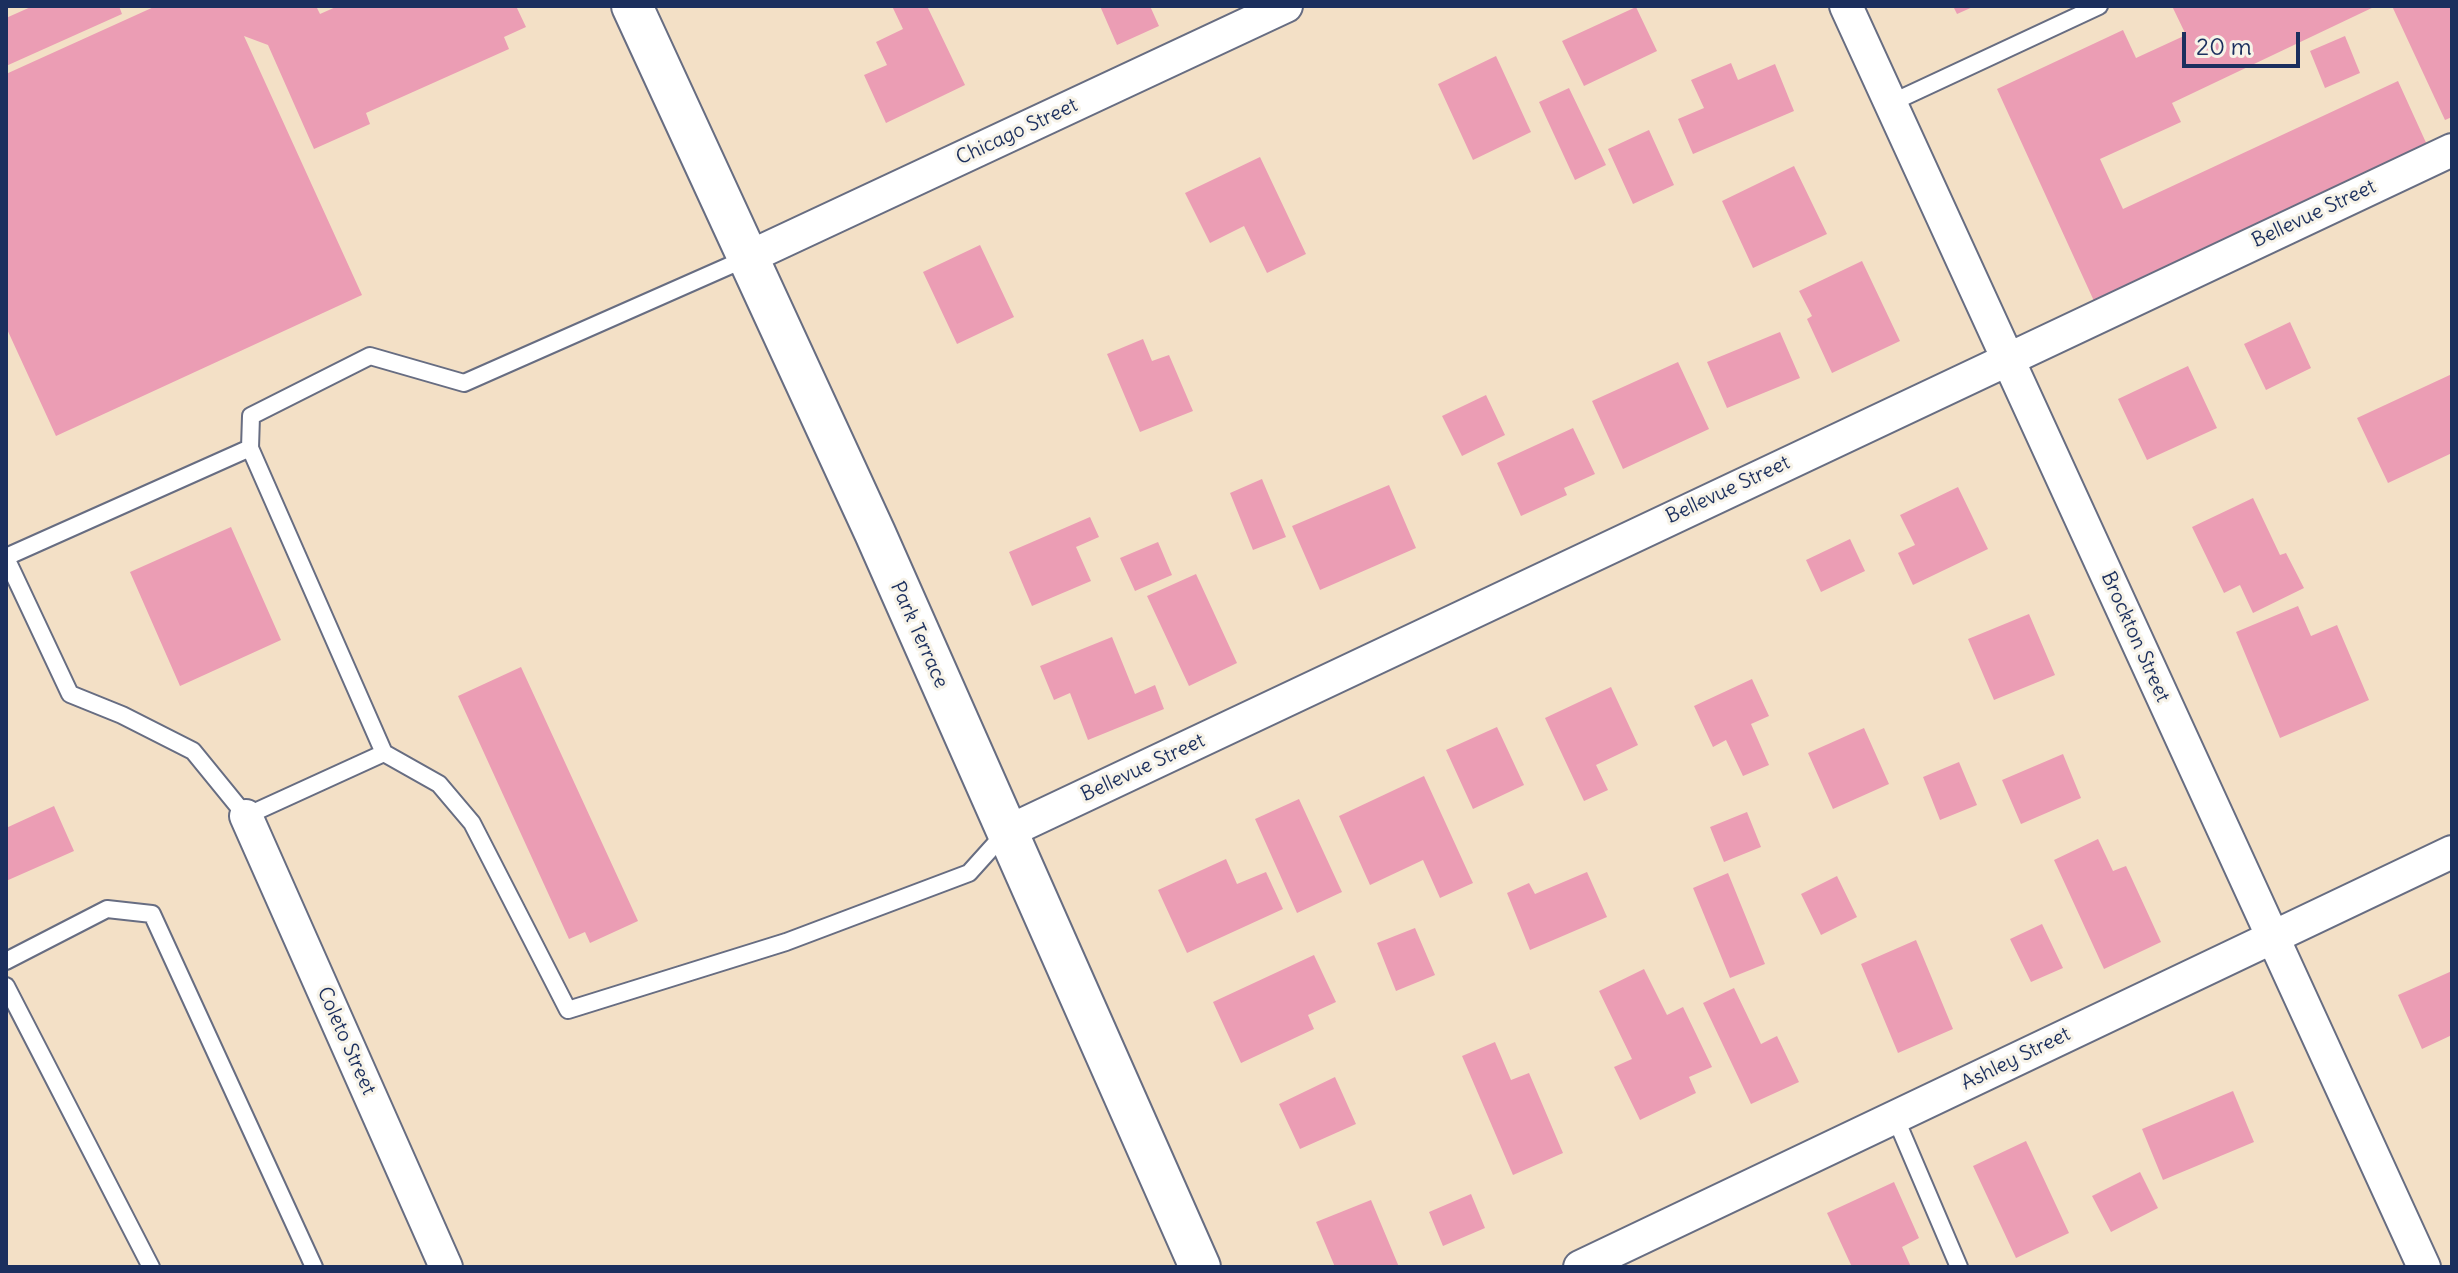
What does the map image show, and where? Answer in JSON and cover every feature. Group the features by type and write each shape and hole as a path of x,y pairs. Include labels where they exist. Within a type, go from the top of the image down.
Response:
{"street":[{"name":"Park Terrace","path":"632,6 875,533 1005,833 1200,1267"},
{"name":"Chicago Street","path":"749,257 1286,6"},
{"name":"Brockton Street","path":"1846,6 2009,357 2270,938 2424,1267"},
{"name":"Bellevue Street","path":"1005,833 2452,150"},
{"name":"Coleto Street","path":"246,816 446,1267"},
{"name":"Ashley Street","path":"1580,1267 2452,852"}],"lane":[{"path":"1891,103 2099,6"},
{"path":"749,257 464,383 370,356 251,416 250,448 384,753 439,784 472,823 568,1010 786,942 969,873 1005,833"},
{"path":"250,448 6,557 70,694 122,715 193,751 246,816 384,753"},
{"path":"6,961 107,909 152,914 314,1267"},
{"path":"6,986 151,1267"},
{"path":"1895,1117 1959,1267"}],"building":[{"path":"33,6 119,6 122,14 6,66 6,18"},
{"path":"156,6 316,6 320,14 338,6 516,6 526,27 504,37 509,49 366,113 370,124 314,149 268,45 244,36 362,295 56,436 6,327 6,74"},
{"path":"892,6 927,6 965,85 886,123 864,75 887,65 876,42 903,29"},
{"path":"1100,6 1150,6 1159,26 1117,45"},
{"path":"1953,6 1975,6 1957,14"},
{"path":"2172,6 2376,6 2172,103 2181,122 2100,159 2123,209 2398,81 2428,147 2094,301 1997,89 2123,30 2136,58 2186,35"},
{"path":"2392,6 2452,6 2452,117 2445,120"},
{"path":"1636,7 1657,51 1584,86 1562,41"},
{"path":"2345,36 2360,73 2325,88 2310,51"},
{"path":"1496,56 1531,132 1473,160 1438,84"},
{"path":"1731,63 1738,80 1775,64 1794,111 1693,154 1678,119 1704,108 1691,80"},
{"path":"1569,88 1606,165 1575,180 1539,102"},
{"path":"1649,130 1674,185 1633,204 1608,149"},
{"path":"1260,157 1306,254 1267,273 1244,226 1210,243 1185,193"},
{"path":"1794,166 1827,234 1753,268 1722,201"},
{"path":"980,245 1014,317 957,344 923,272"},
{"path":"1862,261 1900,341 1832,373 1807,319 1812,316 1799,291"},
{"path":"2290,322 2311,368 2266,390 2244,344"},
{"path":"1780,332 1800,378 1727,408 1707,362"},
{"path":"1143,339 1152,361 1169,355 1193,411 1140,432 1107,354"},
{"path":"1678,362 1709,429 1623,469 1592,401"},
{"path":"2188,366 2217,428 2147,460 2118,399"},
{"path":"2452,374 2452,453 2388,483 2357,418"},
{"path":"1486,395 1505,435 1462,456 1442,416"},
{"path":"1573,428 1595,474 1564,488 1567,495 1521,516 1497,463"},
{"path":"1262,479 1286,537 1253,550 1230,493"},
{"path":"1389,485 1416,548 1320,590 1292,526"},
{"path":"1958,487 1988,549 1913,585 1898,553 1915,545 1900,515"},
{"path":"2253,498 2280,555 2286,553 2304,588 2253,613 2240,585 2224,593 2192,527"},
{"path":"1090,517 1099,537 1076,547 1091,581 1032,606 1009,552"},
{"path":"231,527 281,640 180,686 130,572"},
{"path":"1850,539 1865,571 1821,592 1806,560"},
{"path":"1158,542 1172,575 1135,591 1120,558"},
{"path":"1196,574 1237,663 1189,686 1147,596"},
{"path":"2298,606 2311,636 2337,625 2369,700 2280,738 2236,632"},
{"path":"2029,614 2055,675 1994,700 1968,639"},
{"path":"1112,637 1135,694 1155,685 1164,709 1088,740 1070,693 1054,700 1040,666"},
{"path":"521,667 638,921 590,943 585,932 569,939 458,696"},
{"path":"1752,679 1769,716 1751,724 1769,765 1743,776 1726,740 1713,747 1694,706"},
{"path":"1611,687 1638,745 1596,765 1608,790 1584,801 1545,718"},
{"path":"1497,727 1524,785 1473,809 1446,750"},
{"path":"1864,728 1889,784 1833,809 1808,753"},
{"path":"2063,754 2081,798 2021,824 2002,780"},
{"path":"1959,762 1977,805 1940,820 1923,777"},
{"path":"1424,776 1473,883 1440,898 1423,860 1370,885 1339,816"},
{"path":"1299,799 1342,892 1297,913 1255,819"},
{"path":"54,806 74,851 6,881 6,828"},
{"path":"1747,812 1761,847 1724,862 1710,827"},
{"path":"2098,839 2113,871 2126,866 2161,942 2104,969 2054,860"},
{"path":"1226,859 1237,884 1266,872 1283,909 1187,953 1158,890"},
{"path":"1587,872 1607,917 1530,950 1507,893 1529,883 1535,894"},
{"path":"1728,873 1765,964 1730,978 1693,888"},
{"path":"1837,876 1857,917 1821,935 1801,894"},
{"path":"2042,924 2063,968 2031,982 2010,939"},
{"path":"1415,928 1435,975 1396,991 1377,943"},
{"path":"1916,940 1953,1029 1898,1053 1861,964"},
{"path":"1314,955 1336,1002 1308,1015 1314,1029 1241,1063 1213,1002"},
{"path":"1644,969 1667,1015 1683,1007 1712,1067 1689,1077 1696,1093 1640,1120 1614,1067 1632,1059 1599,991"},
{"path":"2452,971 2452,1035 2422,1049 2398,995"},
{"path":"1734,988 1761,1044 1777,1036 1799,1082 1751,1104 1703,1003"},
{"path":"1495,1042 1511,1080 1529,1073 1563,1153 1513,1175 1462,1056"},
{"path":"1335,1077 1356,1124 1300,1149 1279,1104"},
{"path":"2233,1091 2254,1142 2163,1180 2142,1129"},
{"path":"2026,1141 2069,1233 2016,1258 1973,1166"},
{"path":"2140,1172 2158,1208 2111,1232 2092,1196"},
{"path":"1894,1182 1919,1238 1902,1247 1911,1267 1852,1267 1827,1213"},
{"path":"1471,1194 1485,1228 1443,1246 1429,1212"},
{"path":"1371,1200 1399,1267 1335,1267 1316,1222"}]}
